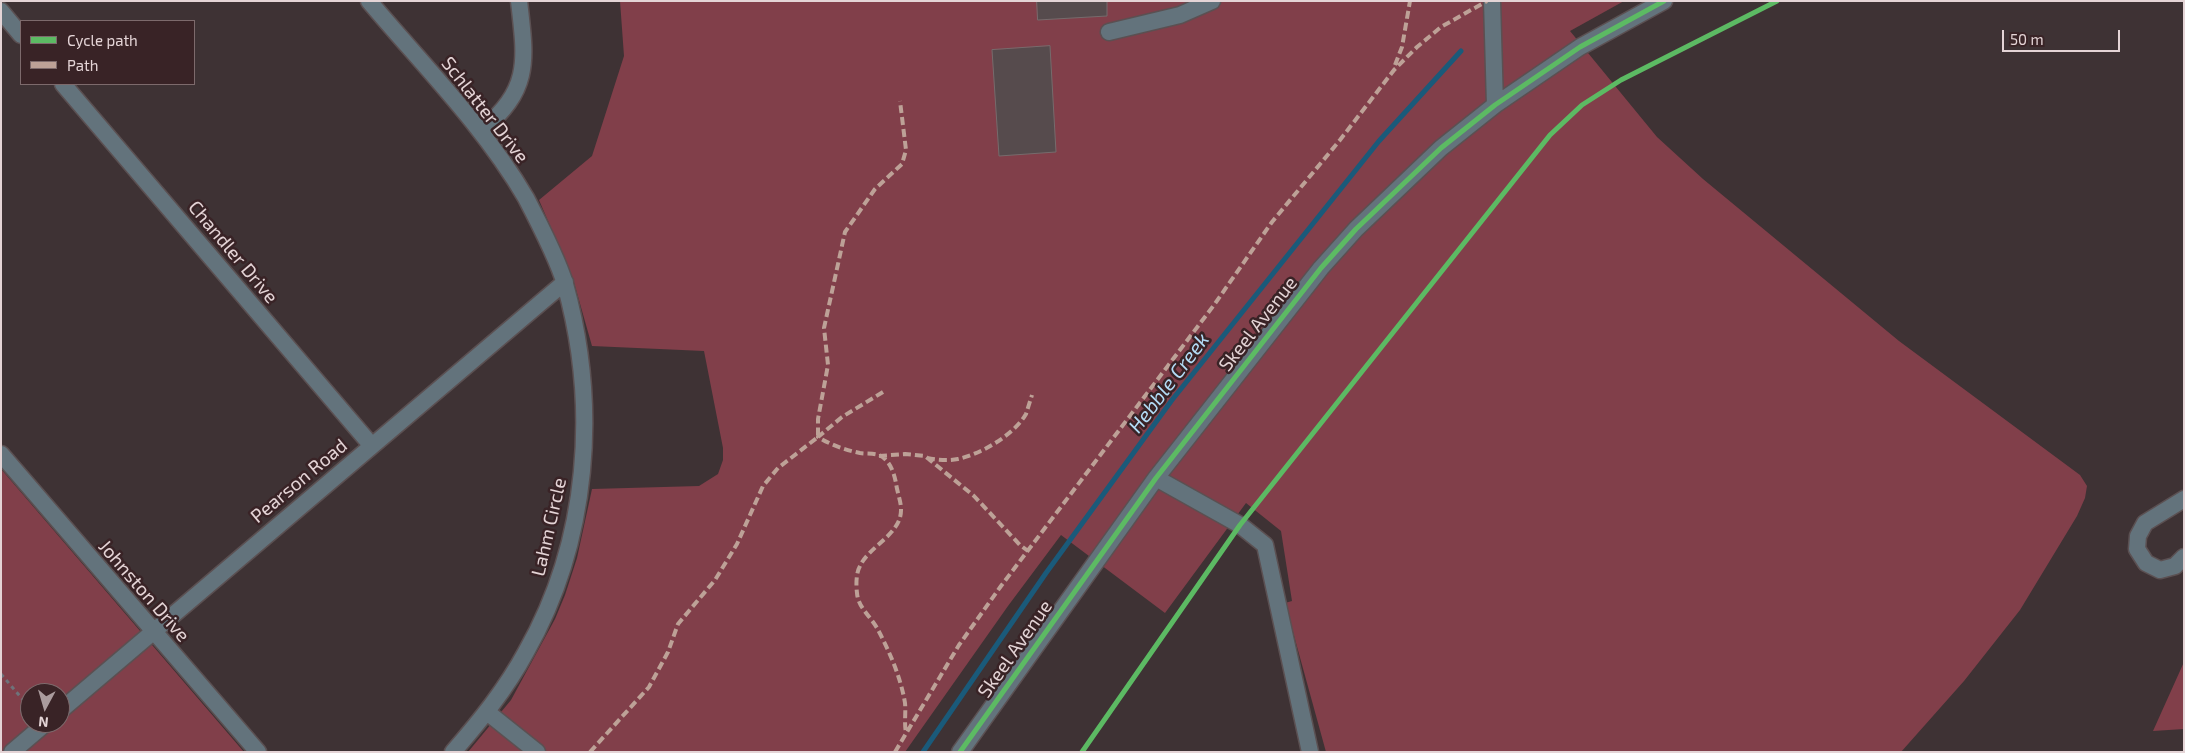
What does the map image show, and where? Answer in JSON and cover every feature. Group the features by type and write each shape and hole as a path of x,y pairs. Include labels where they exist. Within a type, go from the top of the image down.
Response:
{"street":[{"name":"Schlatter Drive","path":"369,1 481,131 502,160 526,199 565,282"},
{"path":"481,131 504,110 516,91 522,74 524,50 518,1"},
{"path":"1109,32 1180,15 1212,1"},
{"path":"1492,1 1495,104"},
{"name":"Skeel Avenue","path":"960,752 1156,478 1321,268 1356,229 1441,148 1495,104 1580,46 1664,1"},
{"path":"1,12 20,34"},
{"name":"Chandler Drive","path":"64,85 372,446"},
{"name":"Pearson Road","path":"70,703 565,282"},
{"name":"Lahm Circle","path":"453,752 487,712 511,678 541,623 560,575 574,524 580,490 585,422 579,350 565,282"},
{"name":"Johnston Drive","path":"1,454 258,752"},
{"path":"1156,478 1240,525 1265,544 1310,752"},
{"path":"2184,500 2145,523 2138,536 2137,549 2146,563 2160,570 2175,566 2184,557"},
{"path":"487,712 537,752"},
{"path":"12,752 34,733"}],"path":[{"path":"1,674 20,696"}],"shaded area":[{"path":"620,1 1624,1 1570,31 1657,137 1703,179 1899,341 2080,475 2087,486 2085,498 2077,516 2020,610 1964,681 1901,752 1326,752 1285,603 1292,601 1281,531 1246,503 1165,613 1061,535 1008,606 905,752 468,752 511,700 555,619 577,558 592,489 699,486 718,474 723,460 723,448 704,351 592,346 573,279 539,200 592,156 624,56"},
{"path":"1,469 244,752 1,752"},
{"path":"2184,662 2184,729 2153,731"}],"building":[{"path":"1037,1 1107,1 1107,16 1038,20"},
{"path":"1050,46 1056,152 999,156 992,50"}],"waterway":[{"name":"Hebble Creek","path":"923,752 1046,573 1172,400 1379,141 1461,51"}],"marked path":[{"path":"1395,65 1402,47 1410,1"},
{"path":"895,752 959,645 1001,586 1214,305 1272,222 1340,140 1394,70 1441,27 1487,1"},
{"path":"590,752 649,687 668,652 678,624 715,580 737,544 763,486 778,468 818,437 818,419 828,365 824,328 845,232 875,189 902,164 906,150 900,101"},
{"path":"883,392 842,417 818,437 833,445 849,450 879,455 889,463 894,475 901,506 900,518 891,533 864,559 858,572 856,586 860,603 877,628 898,674 905,703 906,733"},
{"path":"927,458 942,460 958,459 986,448 1005,436 1021,422 1026,414 1032,395"},
{"path":"879,456 905,454 925,456 974,496 1020,545 1028,551"}],"cycle path":[{"path":"960,752 1156,478 1321,268 1356,229 1441,148 1495,105 1580,47 1664,1"},
{"path":"1082,752 1240,525 1550,135 1582,105 1621,80 1777,1"}]}
